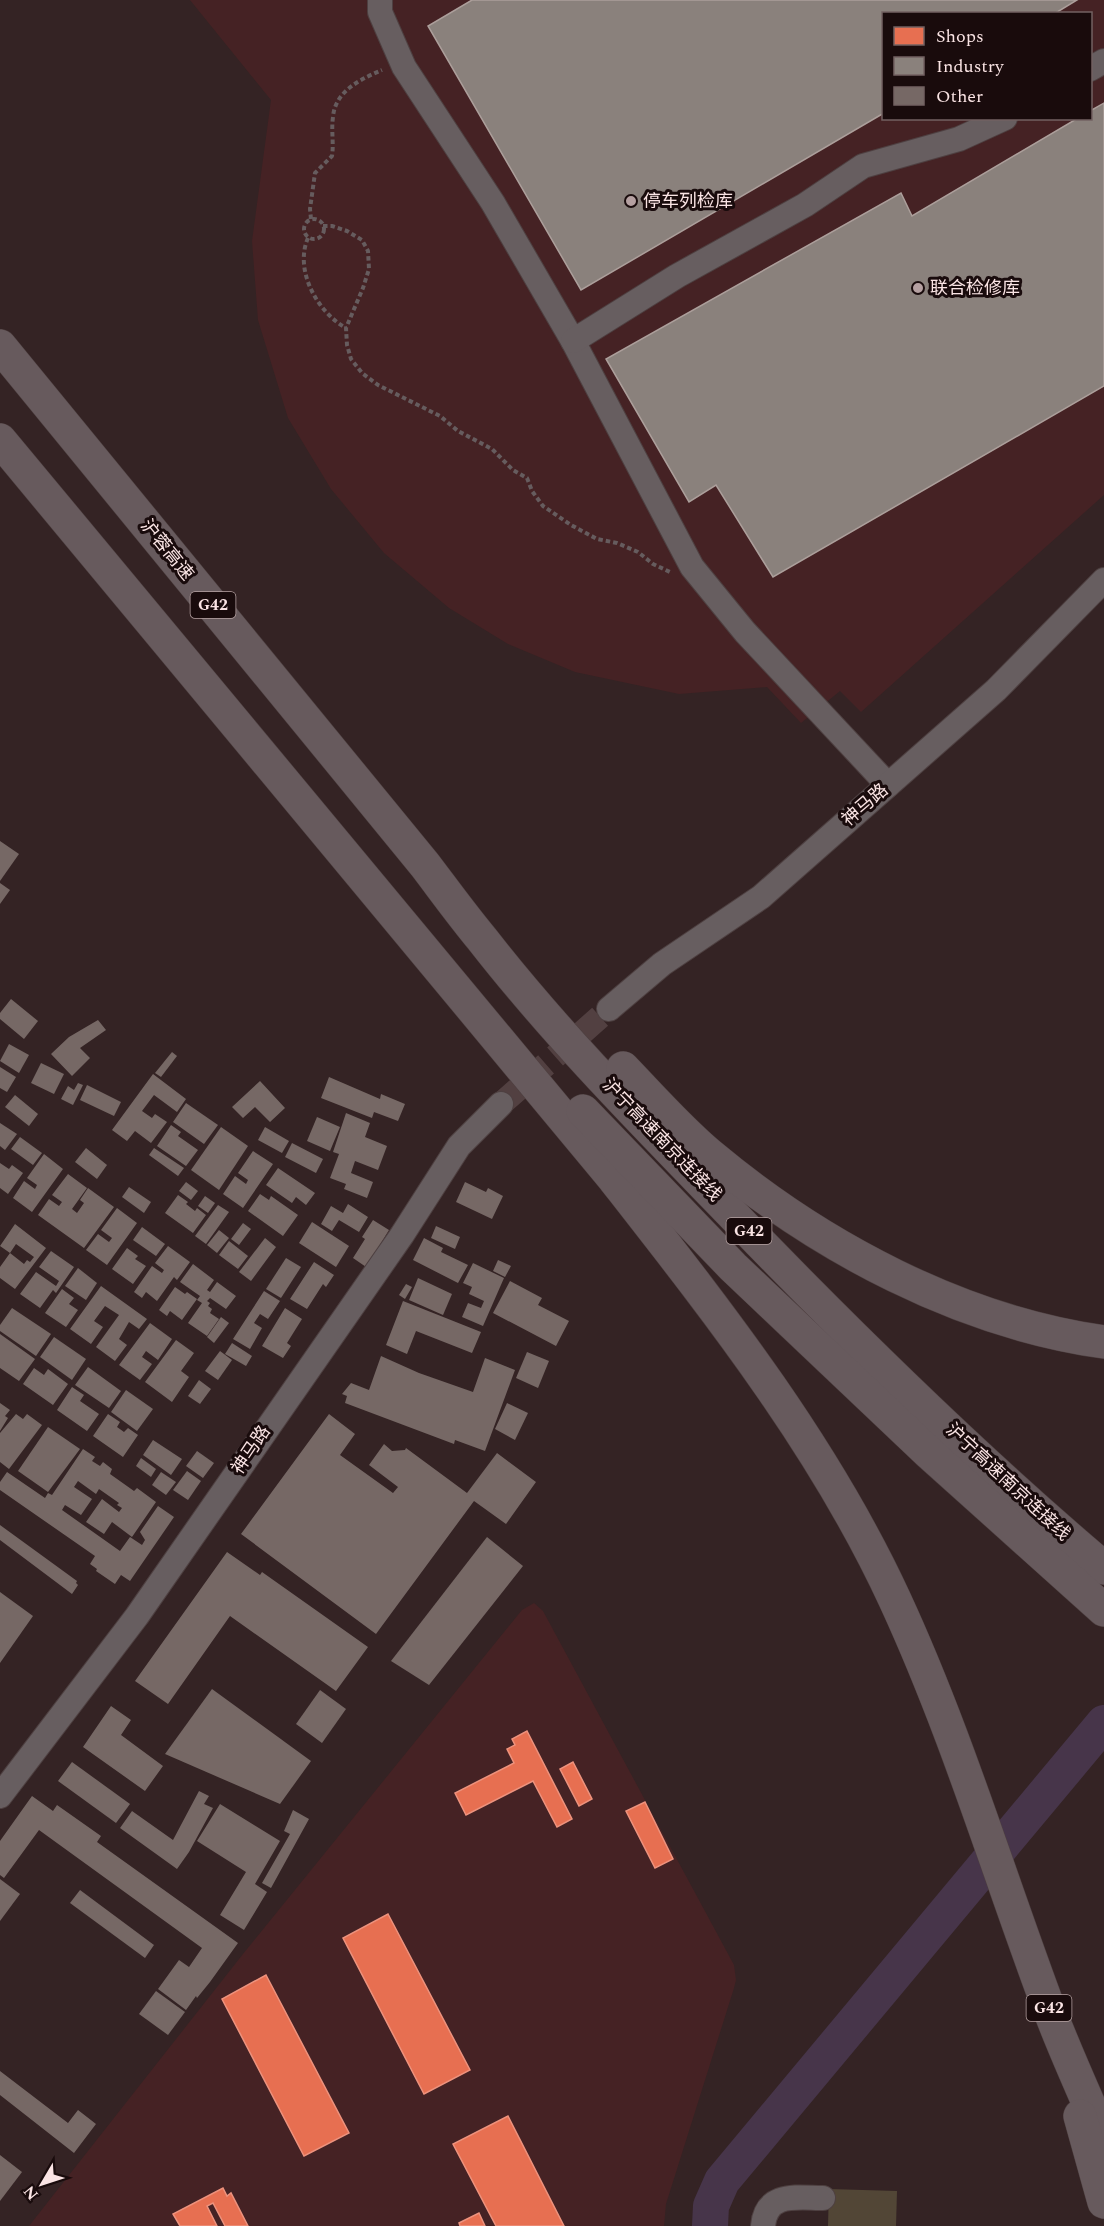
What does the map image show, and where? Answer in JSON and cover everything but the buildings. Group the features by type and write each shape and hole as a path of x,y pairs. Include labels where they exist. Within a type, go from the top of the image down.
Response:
{"highway":[{"name":"沪蓉高速","path":"0,346 426,865"},
{"name":"G42","path":"0,440 614,1179 703,1294 788,1413 849,1510 895,1600 940,1707 1052,2016 1104,2139"},
{"name":"G42","path":"426,865 500,935 571,1015 710,1154 789,1213 864,1260 941,1296 1017,1323 1104,1342"},
{"name":"沪宁高速南京连接线","path":"426,865 483,941 559,1030 665,1144 855,1339 1055,1526 1104,1568"},
{"name":"沪宁高速南京连接线","path":"412,936 734,1267 928,1452 1104,1610"},
{"path":"1052,2016 1104,2202"}],"street":[{"path":"380,0 380,12 404,67 493,203 573,341 692,567 745,632 888,785"},
{"path":"573,341 676,276 805,205 863,166 959,139 1001,120"},
{"name":"神马路","path":"609,1009 663,964 761,897 996,690 1104,580"},
{"name":"神马路","path":"0,1796 137,1616 402,1235 459,1146 501,1104"},
{"path":"763,2226 765,2214 769,2208 782,2199 823,2198"}],"path":[{"path":"311,219 310,208 315,173 332,156 333,115 342,94 357,80 384,69 404,67"},
{"path":"308,238 303,228 306,222 311,219 318,220 323,226"},
{"path":"308,238 317,239 321,236 323,226"},
{"path":"323,226 332,226 347,231 362,240 368,250 369,269 346,328 347,345 351,358 362,373 378,386 440,416 458,431 492,449 513,470 527,478 532,491 543,506 571,525 597,539 617,543 638,552 653,564 676,575 692,567"},
{"path":"308,238 303,249 310,289 334,322 346,328"}],"shaded area":[{"path":"190,0 1104,0 1104,495 861,712 840,691 801,723 767,687 679,694 575,672 508,644 449,608 384,553 331,489 288,418 258,320 252,241 271,100"},
{"path":"534,1603 543,1611 734,1965 736,1980 734,1988 666,2204 664,2226 29,2226 243,1954 522,1610"},
{"path":"829,2189 897,2191 896,2226 828,2226"}],"waterway":[{"path":"710,2226 711,2206 722,2181 1104,1723"}],"tunnel":[{"path":"501,1104 609,1009"}],"place":[{"name":"停车列检库","path":"631,201"},
{"name":"联合检修库","path":"918,288"}]}
